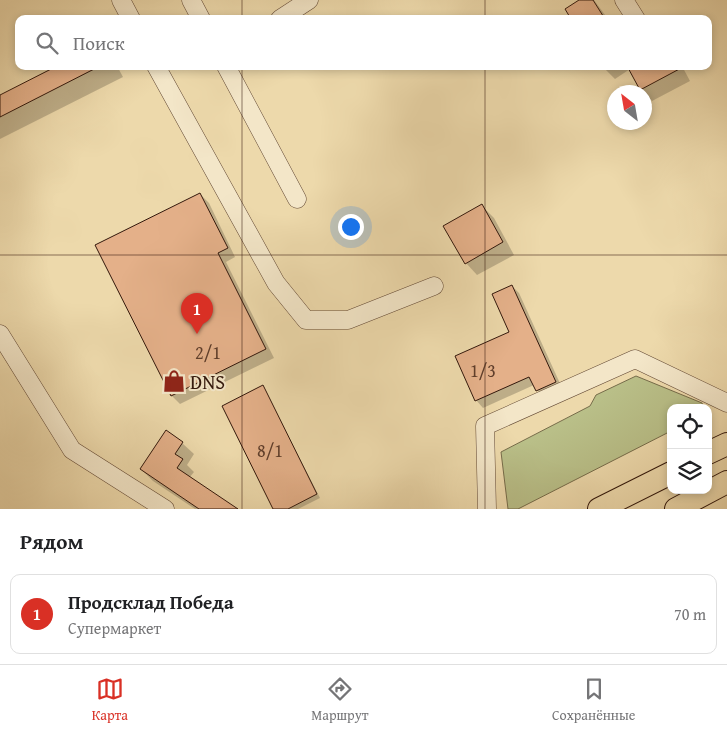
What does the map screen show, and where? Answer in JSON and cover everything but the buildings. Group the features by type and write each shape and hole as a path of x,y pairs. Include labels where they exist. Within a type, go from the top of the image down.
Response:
{"main road":[{"path":"712,451 727,444"},
{"path":"599,509 667,474"},
{"path":"676,509 727,482"}],"lane":[{"path":"121,0 129,15"},
{"path":"191,0 199,15"},
{"path":"286,15 309,0"},
{"path":"624,0 633,15"},
{"path":"158,70 276,282 306,320 348,320 434,286"},
{"path":"228,70 298,199"},
{"path":"0,334 72,450 165,509"},
{"path":"487,509 485,426 635,359 727,403"}],"green space":[{"path":"636,376 702,404 667,404 667,433 518,509 508,509 501,452 590,406 596,395"}],"place":[{"name":"Продсклад Победа","path":"197,334"},
{"name":"DNS","path":"174,381"}]}
